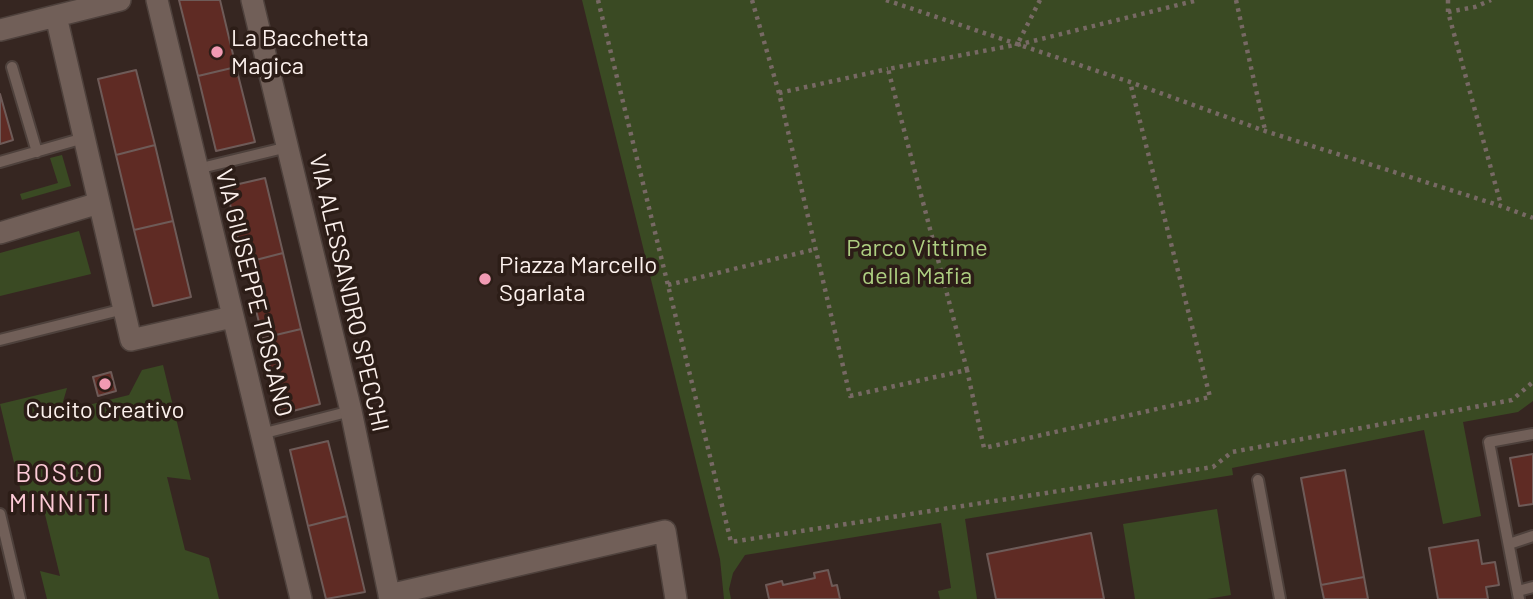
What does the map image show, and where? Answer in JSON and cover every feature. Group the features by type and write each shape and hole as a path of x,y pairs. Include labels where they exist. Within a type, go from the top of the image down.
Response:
{"street":[{"path":"0,30 120,0"},
{"name":"VIA GIUSEPPE TOSCANO","path":"157,0 301,599"},
{"name":"VIA ALESSANDRO SPECCHI","path":"253,0 351,411 389,597"},
{"path":"56,16 131,340 232,317"},
{"path":"0,233 99,203"},
{"path":"389,597 665,531 676,599"}],"lane":[{"path":"12,67 37,152"},
{"path":"0,162 84,138"},
{"path":"197,169 288,148"},
{"path":"0,340 124,309"},
{"path":"261,434 351,411"},
{"path":"1533,434 1489,442 1518,595 1533,587"},
{"path":"1258,480 1280,599"},
{"path":"0,514 20,599"},
{"path":"1509,544 1533,536"}],"path":[{"path":"598,0 731,542 1213,467 1232,452 1512,400 1533,382"},
{"path":"752,0 779,93 850,396 967,370"},
{"path":"886,0 1130,82 1265,131 1501,205 1533,218"},
{"path":"1017,44 1040,0"},
{"path":"779,93 1017,44 1198,0"},
{"path":"1237,0 1265,131"},
{"path":"1448,0 1448,12 1501,205"},
{"path":"1448,12 1475,8 1491,0"},
{"path":"888,69 967,370 984,448 1210,397 1130,82"},
{"path":"668,285 816,249"}],"green space":[{"name":"Parco Vittime della Mafia","path":"582,0 1533,0 1533,401 1518,412 1463,422 1481,516 1443,524 1424,430 1232,468 1233,475 965,519 977,599 940,599 938,591 951,588 941,523 745,555 733,573 729,589 731,599 724,599 720,559"},
{"path":"62,155 71,186 22,200 20,194 58,183 50,158"},
{"path":"79,231 91,274 0,296 0,253"},
{"path":"163,365 191,480 167,477 185,550 209,558 219,599 47,599 40,571 60,576 42,502 22,496 0,404 67,388 60,412 129,395 142,370"},
{"path":"1217,509 1231,595 1207,599 1135,599 1123,524"}],"building":[{"path":"179,0 220,0 236,67 198,76"},
{"path":"236,67 255,142 216,151 198,76"},
{"path":"136,70 155,145 116,155 98,79"},
{"path":"0,94 13,140 0,144"},
{"path":"155,145 173,221 134,230 116,155"},
{"path":"265,178 283,253 244,263 226,187"},
{"path":"173,221 191,297 153,306 134,230"},
{"path":"283,253 301,329 263,338 244,263"},
{"path":"301,329 320,404 281,414 263,338"},
{"name":"Cucito Creativo","path":"111,372 116,391 98,396 93,377"},
{"path":"328,441 347,516 308,526 290,450"},
{"path":"1533,454 1533,504 1519,506 1510,458"},
{"path":"1345,470 1364,577 1321,585 1301,478"},
{"path":"347,516 365,592 326,599 308,526"},
{"path":"1091,533 1104,599 996,599 987,554"},
{"path":"1478,540 1482,564 1495,562 1499,585 1486,587 1488,599 1438,599 1429,548"},
{"path":"828,570 832,586 837,585 840,599 769,599 766,585 782,581 783,585 815,578 814,573"},
{"path":"1364,577 1368,599 1324,599 1321,585"}],"place":[{"name":"La Bacchetta Magica","path":"217,52"},
{"name":"Piazza Marcello Sgarlata","path":"485,279"},
{"name":"Cucito Creativo","path":"105,384"}],"district":[{"name":"BOSCO MINNITI","path":"60,488"}]}
